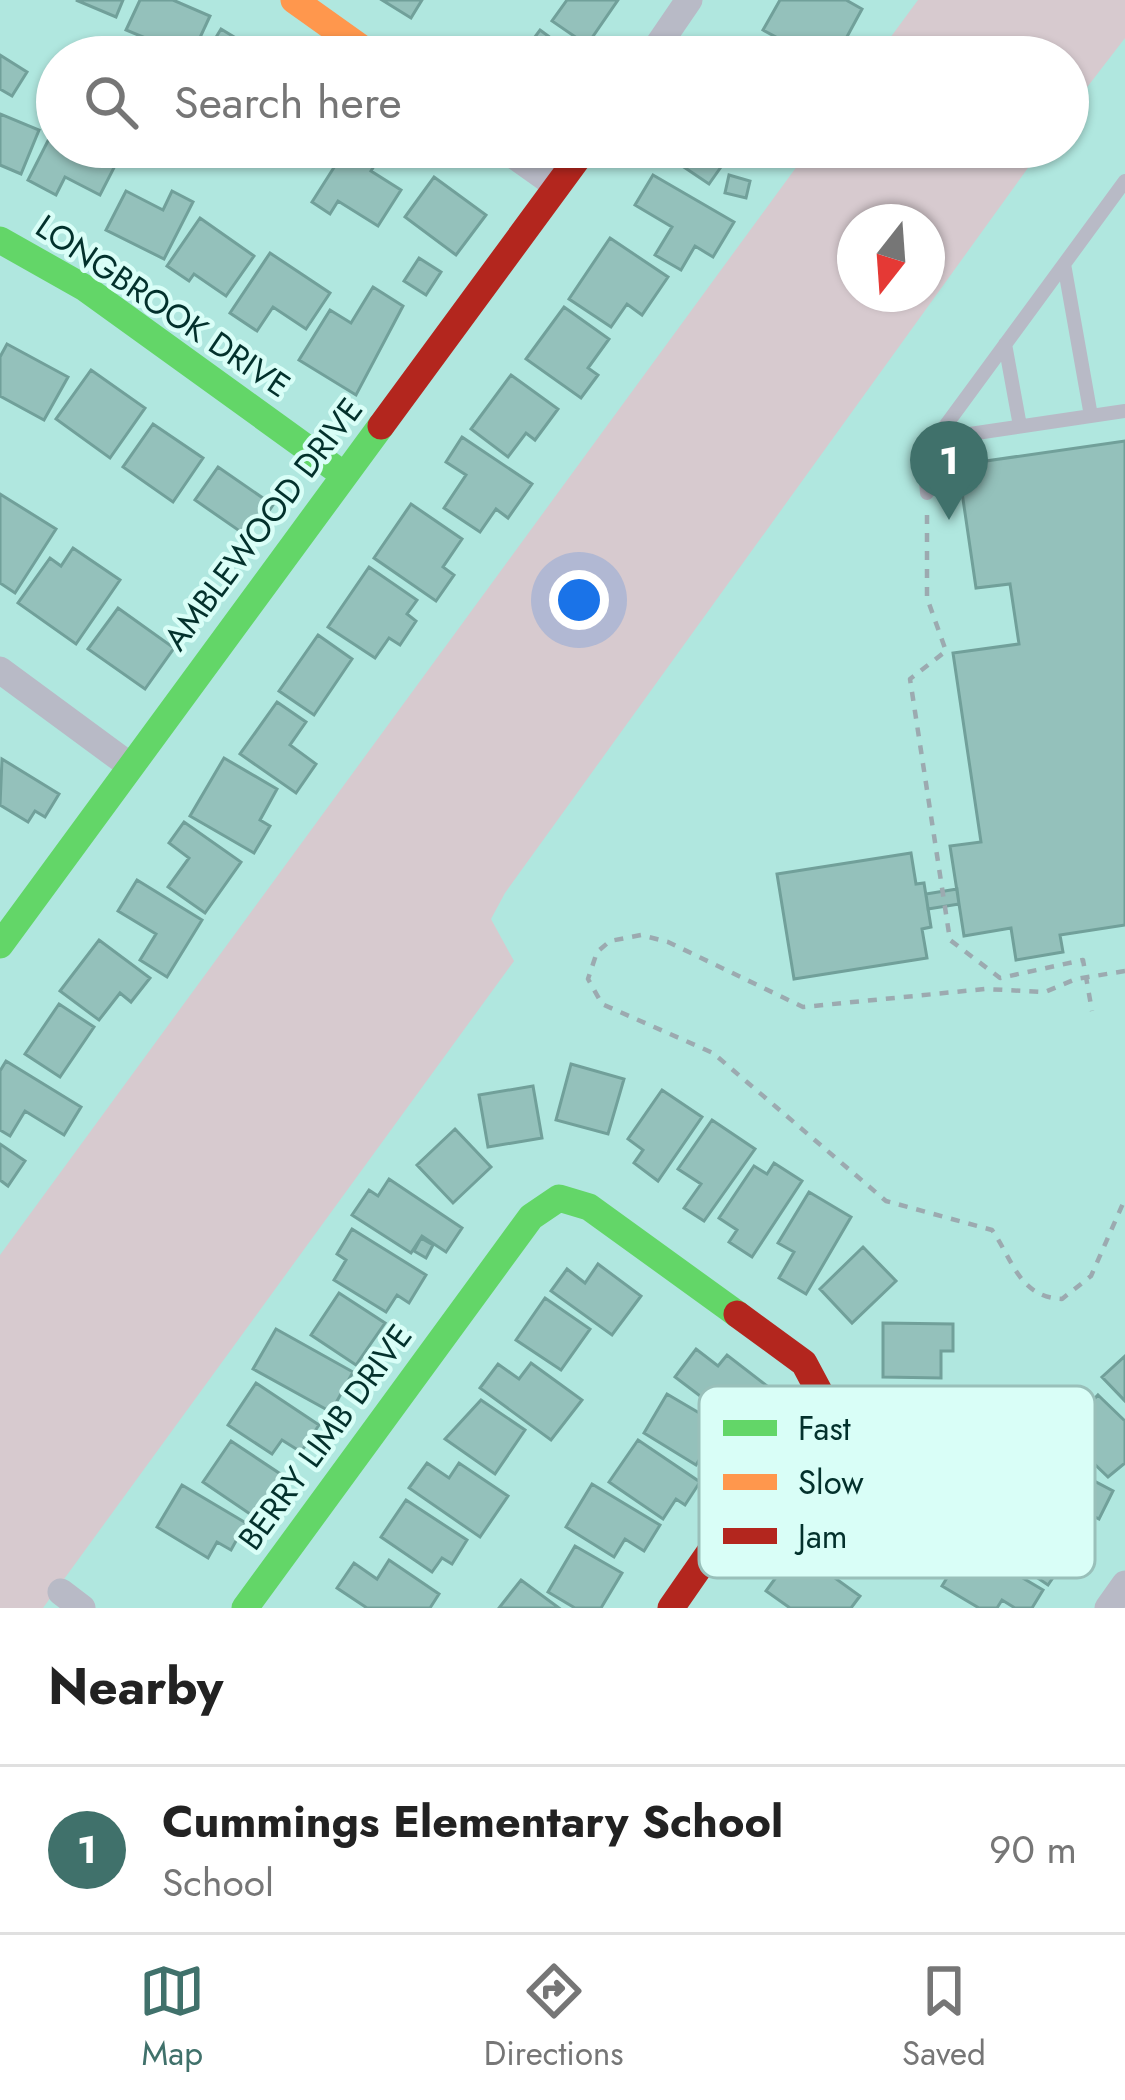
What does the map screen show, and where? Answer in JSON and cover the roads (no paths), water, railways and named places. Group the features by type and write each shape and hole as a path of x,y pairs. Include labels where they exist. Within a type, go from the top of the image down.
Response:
{"street":[{"path":"294,0 345,36"},
{"path":"664,36 689,0"},
{"path":"531,168 557,187"},
{"name":"AMBLEWOOD DRIVE","path":"0,945 571,168"},
{"name":"LONGBROOK DRIVE","path":"0,240 86,288 344,476"},
{"path":"0,670 130,765"},
{"name":"BERRY LIMB DRIVE","path":"244,1608 531,1217 559,1198 589,1207 804,1364 816,1386"},
{"name":"BERRY LIMB DRIVE","path":"670,1608 699,1568"},
{"path":"1108,1608 1125,1584"}],"lane":[{"path":"927,493 923,455 1125,182"},
{"path":"1064,264 1091,416"},
{"path":"1005,344 1020,426"},
{"path":"936,439 1125,411"}],"place":[{"name":"Cummings Elementary School","path":"949,520"}]}
